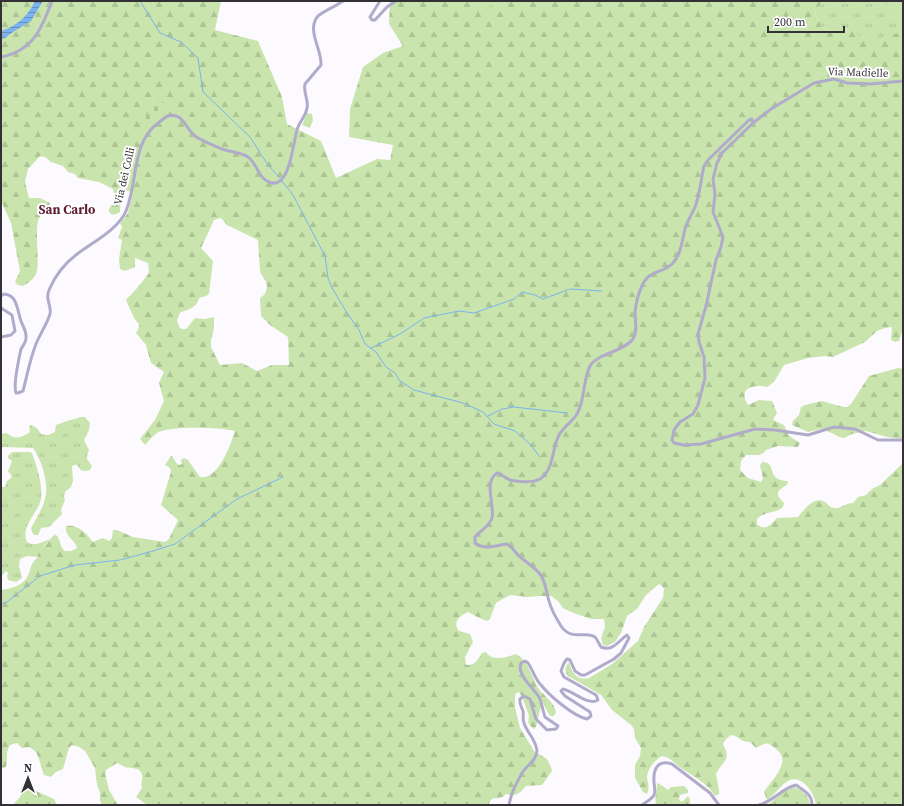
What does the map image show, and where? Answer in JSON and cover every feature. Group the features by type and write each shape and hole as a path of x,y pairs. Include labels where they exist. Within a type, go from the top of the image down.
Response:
{"street":[{"path":"1,57 14,54 31,41 42,27 52,1"},
{"name":"Via dei Colli","path":"1,296 8,294 13,298 26,331 26,340 21,350 15,386 16,393 21,393 35,345 50,314 47,299 48,291 69,261 106,233 122,218 126,211 132,192 141,145 146,135 154,126 167,116 174,115 184,121 190,132 196,137 221,149 247,156 251,159 264,179 269,182 276,183 283,179 288,168 297,130 308,104 305,95 305,84 321,65 314,34 317,17 343,1"},
{"path":"380,1 370,17 372,20 375,20 387,7 396,1"},
{"name":"Via Madielle","path":"753,123 771,109 814,82 834,79 846,82 871,84 903,81"},
{"path":"509,805 511,795 522,772 535,758 537,753 533,738 523,721 523,711 519,702 520,699 524,696 530,699 536,719 546,730 558,728 556,724 545,717 540,699 522,674 520,666 522,662 530,665 537,681 548,693 580,717 589,719 591,716 590,712 565,696 561,691 566,689 575,695 593,702 598,700 598,697 564,677 561,671 564,663 567,658 570,660 575,672 581,675 588,674 617,656 629,638 628,636 625,636 613,647 606,649 601,647 596,637 569,633 564,629 556,617 548,599 543,580 536,570 509,544 486,547 477,546 475,543 475,537 492,518 490,493 491,481 493,476 497,473 511,480 521,481 537,481 545,474 552,459 555,444 559,435 566,425 576,417 579,411 586,374 591,364 596,359 625,346 632,339 635,332 635,312 637,300 644,281 650,275 671,264 677,256 682,244 685,228 695,206 704,166 708,160 749,120 752,119 753,123 722,153 714,173 713,183 715,194 713,212 723,236 698,334 704,356 705,378 698,405 693,414 683,420 675,428 672,440 678,445 701,444 755,429 775,430 808,435 825,429 840,427 860,431 878,440 903,440"},
{"path":"1,308 12,315 16,331 11,335 1,337"},
{"path":"642,805 653,797 654,781 658,766 666,762 672,764 702,786 710,793 719,805"},
{"path":"759,805 770,801 786,789 796,785 808,794 812,805"}],"green space":[{"path":"1,1 221,1 215,30 258,41 282,97 287,124 321,141 336,178 377,159 390,160 393,145 349,137 350,109 363,67 383,53 403,46 389,24 390,1 824,1 816,10 815,14 821,25 830,33 852,29 861,38 869,36 880,42 889,34 903,33 903,329 899,341 895,342 891,340 892,327 885,328 877,331 865,342 833,357 825,356 808,358 784,365 774,382 767,387 757,386 748,388 744,395 748,405 759,400 772,401 777,413 773,420 784,425 789,436 800,443 798,447 778,446 766,450 759,455 746,455 741,461 740,470 748,478 761,482 763,478 760,466 762,462 767,463 770,465 776,478 788,481 787,485 778,493 779,497 784,503 783,507 777,511 760,516 757,519 757,524 767,527 777,518 798,517 809,505 819,500 834,508 839,508 853,503 858,497 866,495 872,489 880,485 903,463 903,805 816,805 814,797 808,787 800,781 794,779 785,783 767,800 764,792 782,765 781,754 768,744 764,744 756,748 750,742 746,742 733,735 727,738 723,744 727,757 716,774 719,794 715,796 712,791 700,780 670,759 662,756 654,762 650,768 647,775 648,792 647,794 643,792 635,778 635,765 640,756 641,748 635,738 634,729 612,710 601,695 568,676 566,669 569,662 575,675 585,679 589,678 612,664 638,641 644,627 663,598 664,589 659,584 646,595 637,609 627,616 621,633 615,642 607,646 603,645 601,638 605,627 604,619 591,619 571,612 563,608 558,601 551,596 527,597 510,595 496,603 490,619 487,621 468,612 458,619 456,624 459,631 470,634 473,642 465,657 466,665 474,663 478,660 482,653 486,652 492,657 496,658 516,654 527,665 539,689 551,702 556,712 554,716 550,716 542,702 536,727 534,729 528,723 529,716 523,699 519,692 515,694 515,707 520,728 534,751 547,759 552,771 542,785 526,786 517,794 506,794 501,798 494,798 488,805 147,805 136,797 142,788 141,772 137,769 125,767 117,763 106,770 105,773 109,790 118,805 102,805 95,768 85,751 72,745 69,748 63,769 56,772 51,777 44,775 38,755 33,749 29,747 22,748 17,743 10,745 6,767 1,769 1,590 14,587 25,580 32,564 38,557 38,553 55,534 65,551 71,551 77,548 67,533 66,526 74,526 85,532 93,542 103,538 109,541 112,538 113,530 117,530 133,537 165,542 169,539 178,520 161,505 171,472 170,468 165,465 171,456 177,464 180,465 182,464 181,460 184,458 188,460 200,477 207,477 218,468 223,460 235,431 208,428 185,428 159,432 145,445 140,439 155,420 164,401 159,383 164,372 151,363 146,345 136,333 139,328 139,324 134,318 126,300 149,273 148,263 135,258 135,267 125,271 120,269 119,259 122,240 118,238 122,227 120,223 128,213 133,192 121,190 120,212 114,215 109,212 109,209 115,199 113,189 99,182 78,178 75,174 68,172 63,166 40,156 28,169 25,182 29,198 40,198 50,203 38,221 38,264 36,274 32,280 23,286 18,285 15,282 20,271 11,223 1,201","holes":["221,218 227,225 258,240 260,272 266,282 267,287 265,294 260,298 261,316 270,325 288,337 289,365 272,365 257,371 242,363 220,365 211,347 214,317 205,319 195,318 186,329 179,327 177,320 180,313 194,306 199,298 209,294 213,261 201,248 214,220"]},
{"path":"474,1 508,1 508,2 476,10"},
{"path":"824,1 883,1 891,9 903,16 903,33 886,36 880,42 869,37 861,38 848,29 839,33 830,33 821,25 815,14 816,10"},
{"path":"883,1 903,1 903,16 891,9"},
{"path":"161,100 169,108 169,110 149,126 144,117"},
{"path":"307,113 312,114 313,120 310,128 302,125"},
{"path":"898,368 903,369 903,439 887,437 866,431 852,434 844,438 821,429 808,432 792,425 793,421 799,415 801,407 822,401 847,407 851,404 869,376"},
{"path":"85,417 90,423 89,430 84,440 89,450 87,459 92,466 90,470 83,471 80,470 76,464 72,466 73,481 71,487 65,492 65,500 61,510 62,514 49,527 41,528 38,535 34,535 31,528 42,507 46,493 42,465 33,448 3,447 1,449 1,434 6,433 12,437 22,436 30,432 30,425 37,428 41,434 48,435 55,432 56,425"},
{"path":"12,452 32,453 38,470 40,482 41,499 26,531 25,536 27,542 36,544 50,539 38,553 38,557 27,556 20,559 19,566 22,578 16,582 8,580 8,573 6,571 1,577 1,487 5,487 7,481 12,477 8,471 12,461 8,458 8,456"},
{"path":"25,782 30,783 34,790 54,799 57,805 13,805 20,797 22,784"},
{"path":"658,783 668,790 671,787 684,786 688,790 688,793 680,795 679,800 682,802 688,796 690,799 690,805 656,805 655,797"},
{"path":"794,787 805,793 810,805 768,805 783,792"}],"water":[{"path":"35,1 43,1 31,21 5,38 1,39 1,31 21,20"}],"waterway":[{"path":"140,1 160,33 181,42 198,58 203,92 250,137 268,165 280,178"},
{"path":"282,181 293,195 325,256 328,278 331,286 359,330 365,344 376,352 386,367 395,373 400,381 414,390 463,403 483,412 494,424 515,431 530,444 540,457"},
{"path":"371,348 400,334 424,318 459,311 474,313 514,299 522,292 535,295 543,299 570,289 602,291"},
{"path":"488,416 502,409 514,407 567,413"},
{"path":"1,604 7,602 40,576 75,565 120,560 175,544 237,499 283,477"}],"district":[{"name":"San Carlo","path":"67,209"}]}
